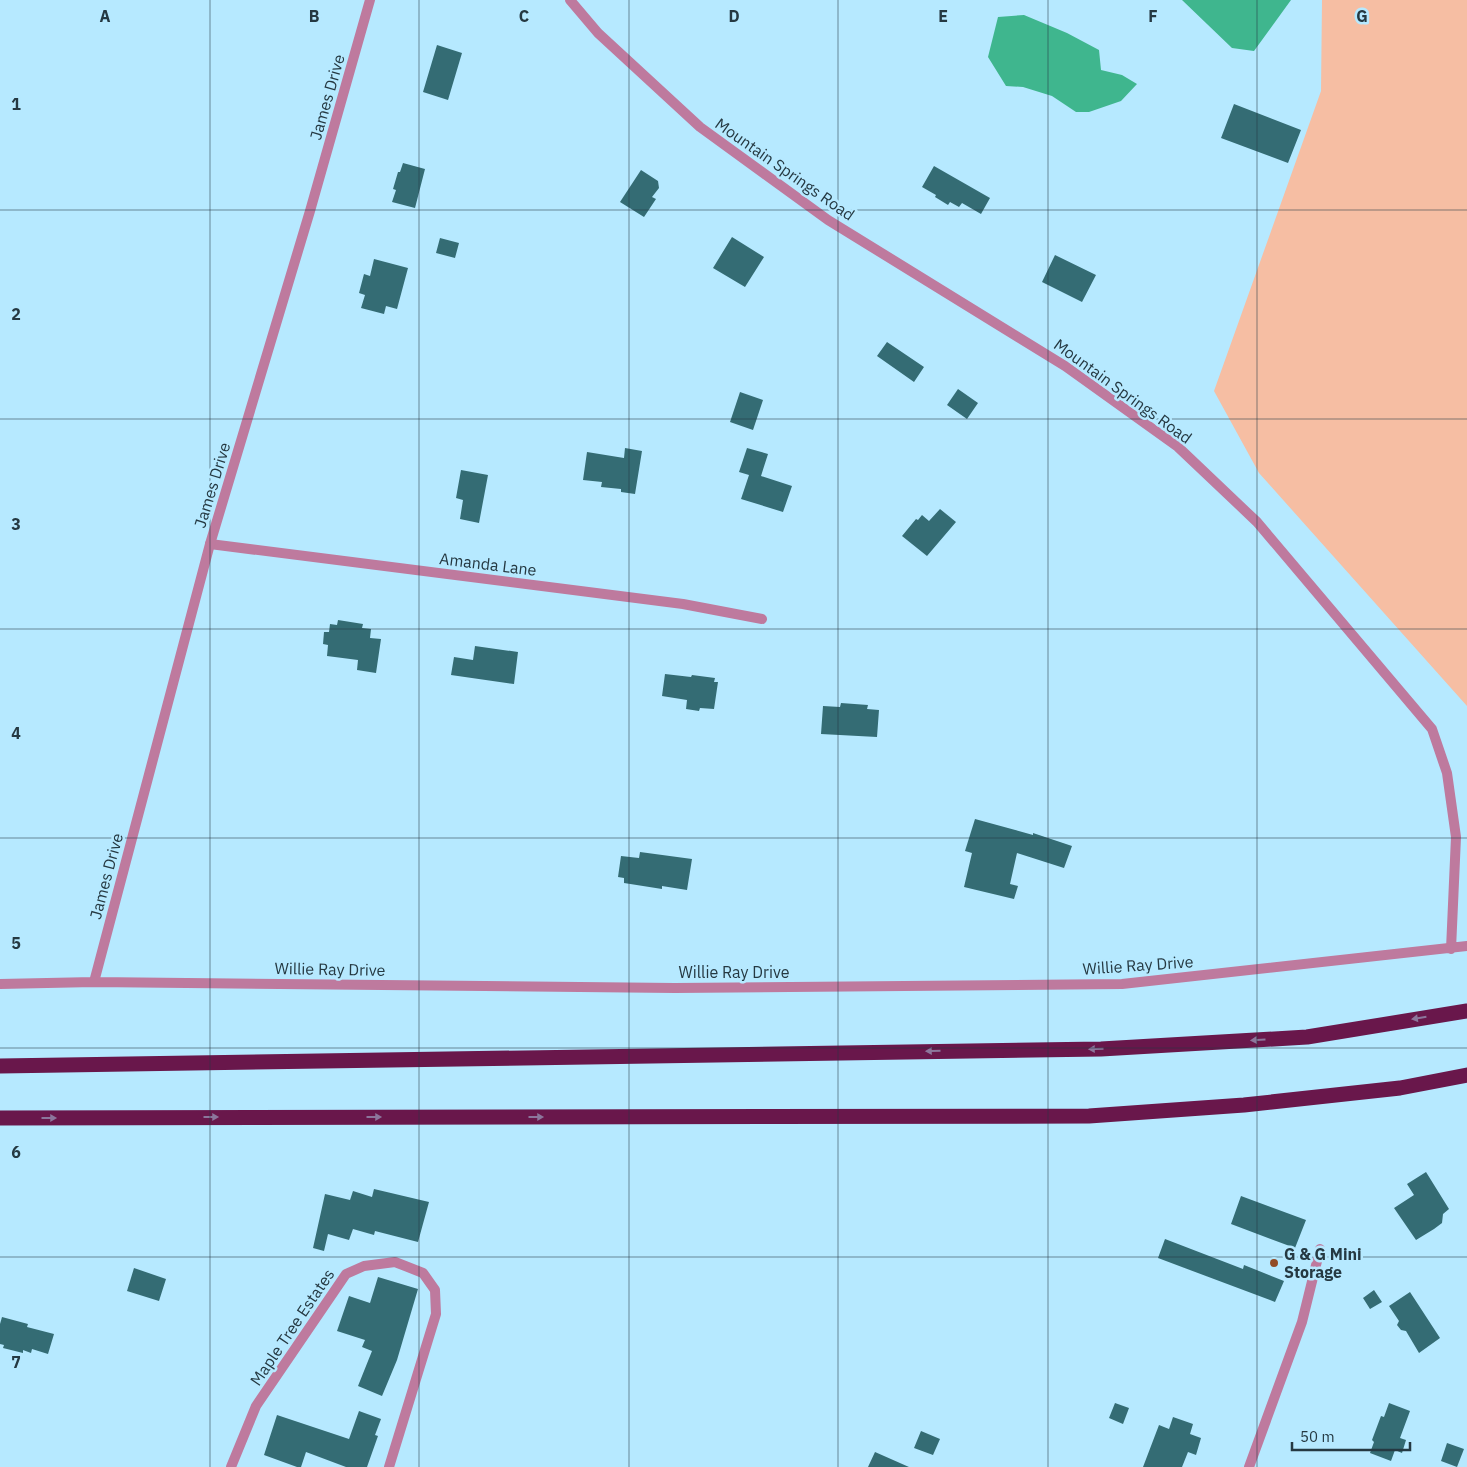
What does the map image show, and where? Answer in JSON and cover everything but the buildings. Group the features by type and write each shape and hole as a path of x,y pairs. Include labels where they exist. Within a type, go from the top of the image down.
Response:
{"highway":[{"path":"0,1066 1101,1049 1307,1037 1467,1010"},
{"path":"0,1118 1089,1116 1244,1105 1400,1088 1467,1075"}],"street":[{"name":"James Drive","path":"94,982 210,544 312,205 370,0"},
{"name":"Mountain Springs Road","path":"570,0 598,33 700,127 828,220 1073,372 1178,447 1258,522 1432,729 1447,773 1456,837 1451,949"},
{"name":"Amanda Lane","path":"210,544 683,604 762,619"},
{"name":"Willie Ray Drive","path":"0,984 94,982 675,988 1122,984 1467,946"},
{"path":"1249,1467 1302,1322 1320,1249"},
{"name":"Maple Tree Estates","path":"231,1467 256,1406 346,1274 364,1266 395,1262 423,1273 435,1290 436,1314 389,1467"}],"shaded area":[{"path":"1182,0 1291,0 1254,51 1232,48"},
{"path":"1322,0 1467,0 1467,706 1259,473 1214,391 1321,91"},
{"path":"1024,15 1067,33 1099,50 1101,70 1122,75 1137,84 1121,101 1089,112 1076,112 1052,96 1023,87 1006,86 988,57 998,17"}],"place":[{"name":"G & G Mini Storage","path":"1274,1263"}]}
